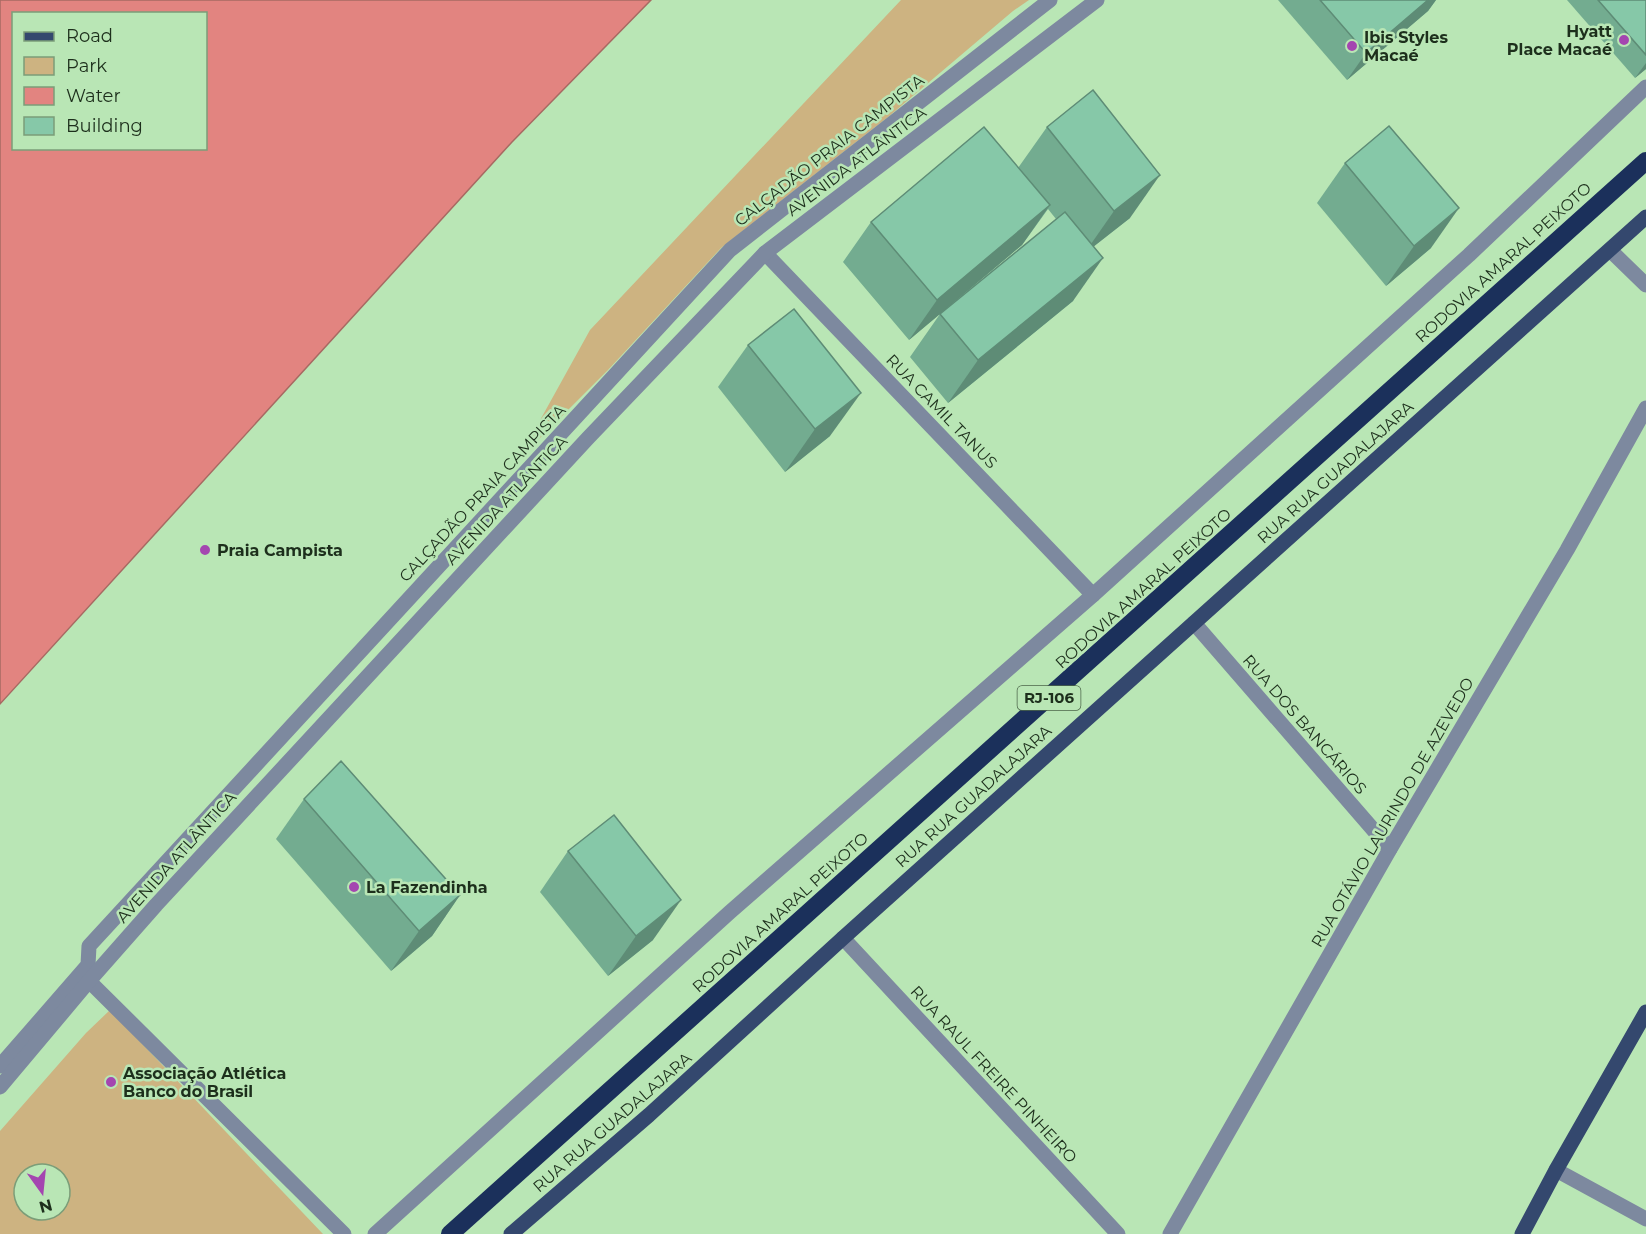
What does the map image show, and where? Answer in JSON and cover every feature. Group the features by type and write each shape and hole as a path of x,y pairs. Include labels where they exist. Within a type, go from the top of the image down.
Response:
{"highway":[{"name":"RODOVIA AMARAL PEIXOTO","path":"450,1234 1646,161"}],"main road":[{"name":"RUA RUA GUADALAJARA","path":"512,1234 649,1115 1646,217"},
{"path":"1522,1234 1646,1012"}],"street":[{"name":"CALÇADÃO PRAIA CAMPISTA","path":"0,1066 88,965 89,946 730,250 1050,0"},
{"name":"AVENIDA ATLÂNTICA","path":"0,1087 89,981 393,648 588,438 765,253 1097,0"},
{"path":"375,1234 730,912 1093,595 1469,255 1646,87"},
{"path":"1610,250 1646,285"},
{"name":"RUA CAMIL TANUS","path":"765,253 1093,595"},
{"name":"RUA OTÁVIO LAURINDO DE AZEVEDO","path":"1170,1234 1390,849 1561,561 1646,408"},
{"name":"RUA DOS BANCÁRIOS","path":"1194,623 1390,849"},
{"name":"RUA RAUL FREIRE PINHEIRO","path":"843,938 1118,1234"},
{"path":"89,981 344,1234"},
{"path":"1556,1170 1646,1218"}],"green space":[{"path":"901,0 1029,0 888,117 721,248 608,370 518,460 590,330"},
{"name":"Associação Atlética Banco do Brasil","path":"110,1010 323,1234 0,1234 0,1131 86,1033"}],"water":[{"path":"0,0 651,0 512,142 0,704"}],"building":[{"path":"1320,0 1428,0 1366,53"},
{"path":"1598,0 1646,0 1646,55"},
{"path":"1093,90 1160,175 1114,211 1047,127"},
{"path":"1389,126 1459,208 1414,246 1345,163"},
{"path":"984,127 1050,205 937,300 871,222"},
{"path":"1065,212 1103,258 978,360 940,314"},
{"path":"794,309 861,393 815,429 748,345"},
{"path":"341,761 460,895 419,931 304,799"},
{"path":"614,815 681,900 636,936 568,851"}],"place":[{"name":"Hyatt Place Macaé","path":"1624,40"},
{"name":"Ibis Styles Macaé","path":"1352,46"},
{"name":"Praia Campista","path":"205,550"},
{"name":"La Fazendinha","path":"354,887"},
{"name":"Associação Atlética Banco do Brasil","path":"111,1082"}]}
